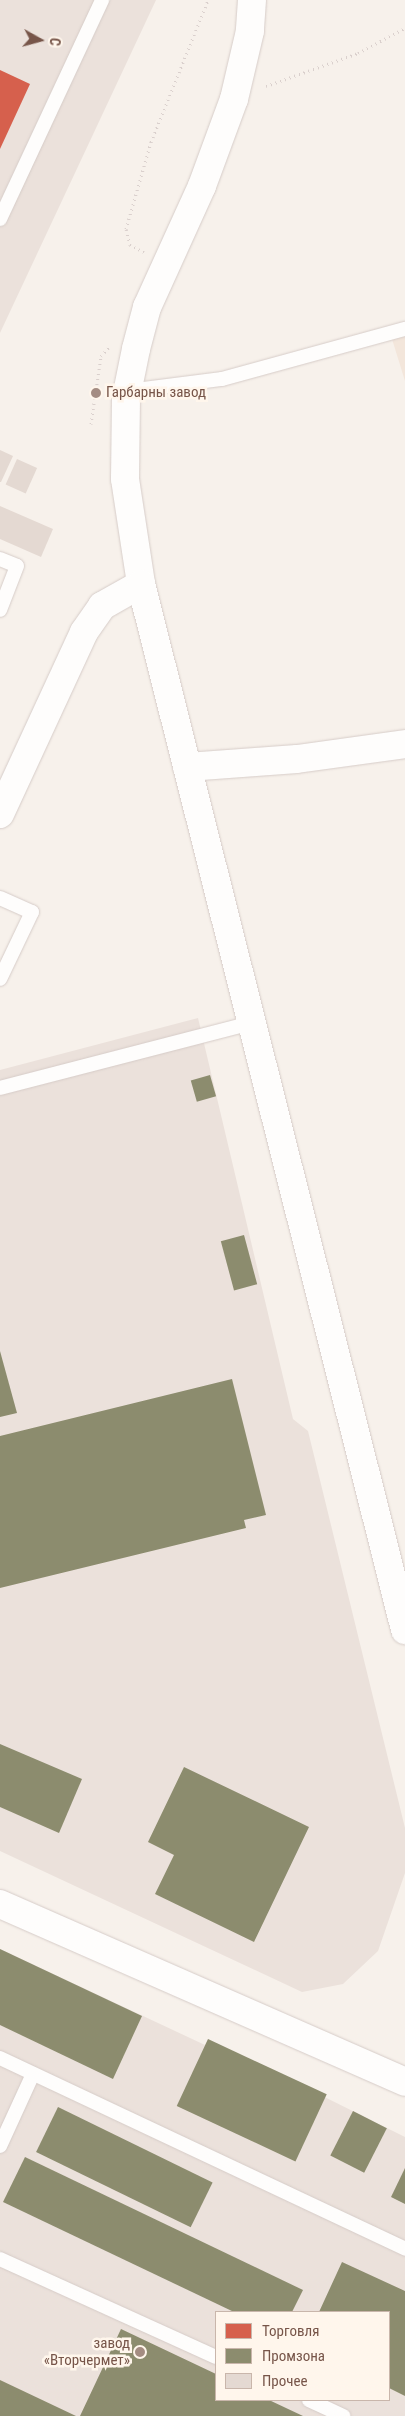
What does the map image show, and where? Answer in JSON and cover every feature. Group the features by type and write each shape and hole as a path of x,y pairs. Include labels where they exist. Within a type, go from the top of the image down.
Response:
{"street":[{"path":"252,0 250,31 234,99 202,186 147,307 128,391 125,479 141,584 405,1630"},
{"path":"0,814 84,632 102,606 141,584"},
{"path":"187,767 297,760 405,744"},
{"path":"0,1904 405,2082"}],"lane":[{"path":"0,219 102,0"},
{"path":"128,391 222,379 405,329"},
{"path":"0,559 17,566 0,610"},
{"path":"0,898 32,912 0,978"},
{"path":"0,1088 251,1023"},
{"path":"0,2058 405,2249"},
{"path":"0,2146 33,2074"},
{"path":"0,2259 215,2358"},
{"path":"311,2401 344,2416"}],"path":[{"path":"147,254 130,245 126,229 152,142 208,0"},
{"path":"263,94 266,85 358,53 405,28"},
{"path":"92,424 102,356"}],"shaded area":[{"path":"0,0 156,0 0,333"},
{"path":"405,336 405,381 392,339"},
{"path":"198,1018 293,1419 308,1431 405,1828 405,1873 378,1951 343,1984 302,1992 0,1851 0,1070"},
{"name":"завод «Вторчермет»","path":"0,1949 205,2045 208,2039 405,2137 405,2416 0,2416"}],"building: Торговля":[{"path":"0,70 30,84 0,149"}],"building: Промзона":[{"path":"210,1075 216,1096 197,1102 191,1081"},
{"path":"244,1235 257,1284 234,1290 221,1241"},
{"path":"0,1351 17,1413 0,1417"},
{"path":"232,1379 266,1515 244,1520 246,1528 0,1588 0,1436"},
{"path":"0,1744 82,1779 59,1833 0,1807"},
{"path":"184,1767 309,1827 254,1942 155,1894 174,1855 148,1842"},
{"path":"0,1949 142,2016 113,2079 0,2025"},
{"path":"208,2039 327,2094 295,2161 177,2106"},
{"path":"58,2107 213,2182 191,2227 36,2152"},
{"path":"353,2111 387,2128 364,2173 330,2156"},
{"path":"25,2157 303,2290 292,2311 232,2311 3,2202"},
{"path":"405,2168 405,2204 391,2197"},
{"path":"342,2262 405,2291 405,2396 390,2388 390,2311 319,2311"},
{"name":"завод «Вторчермет»","path":"121,2329 215,2374 215,2401 271,2401 303,2416 80,2416"},
{"name":"завод «Вторчермет»","path":"0,2380 76,2416 0,2416"}],"building: Прочее":[{"path":"0,450 13,456 1,482 0,482"},
{"path":"17,459 37,468 26,494 6,485"},
{"path":"0,506 53,529 41,557 0,539"}],"place":[{"name":"Гарбарны завод","path":"96,393"},
{"name":"завод «Вторчермет»","path":"140,2352"}]}
